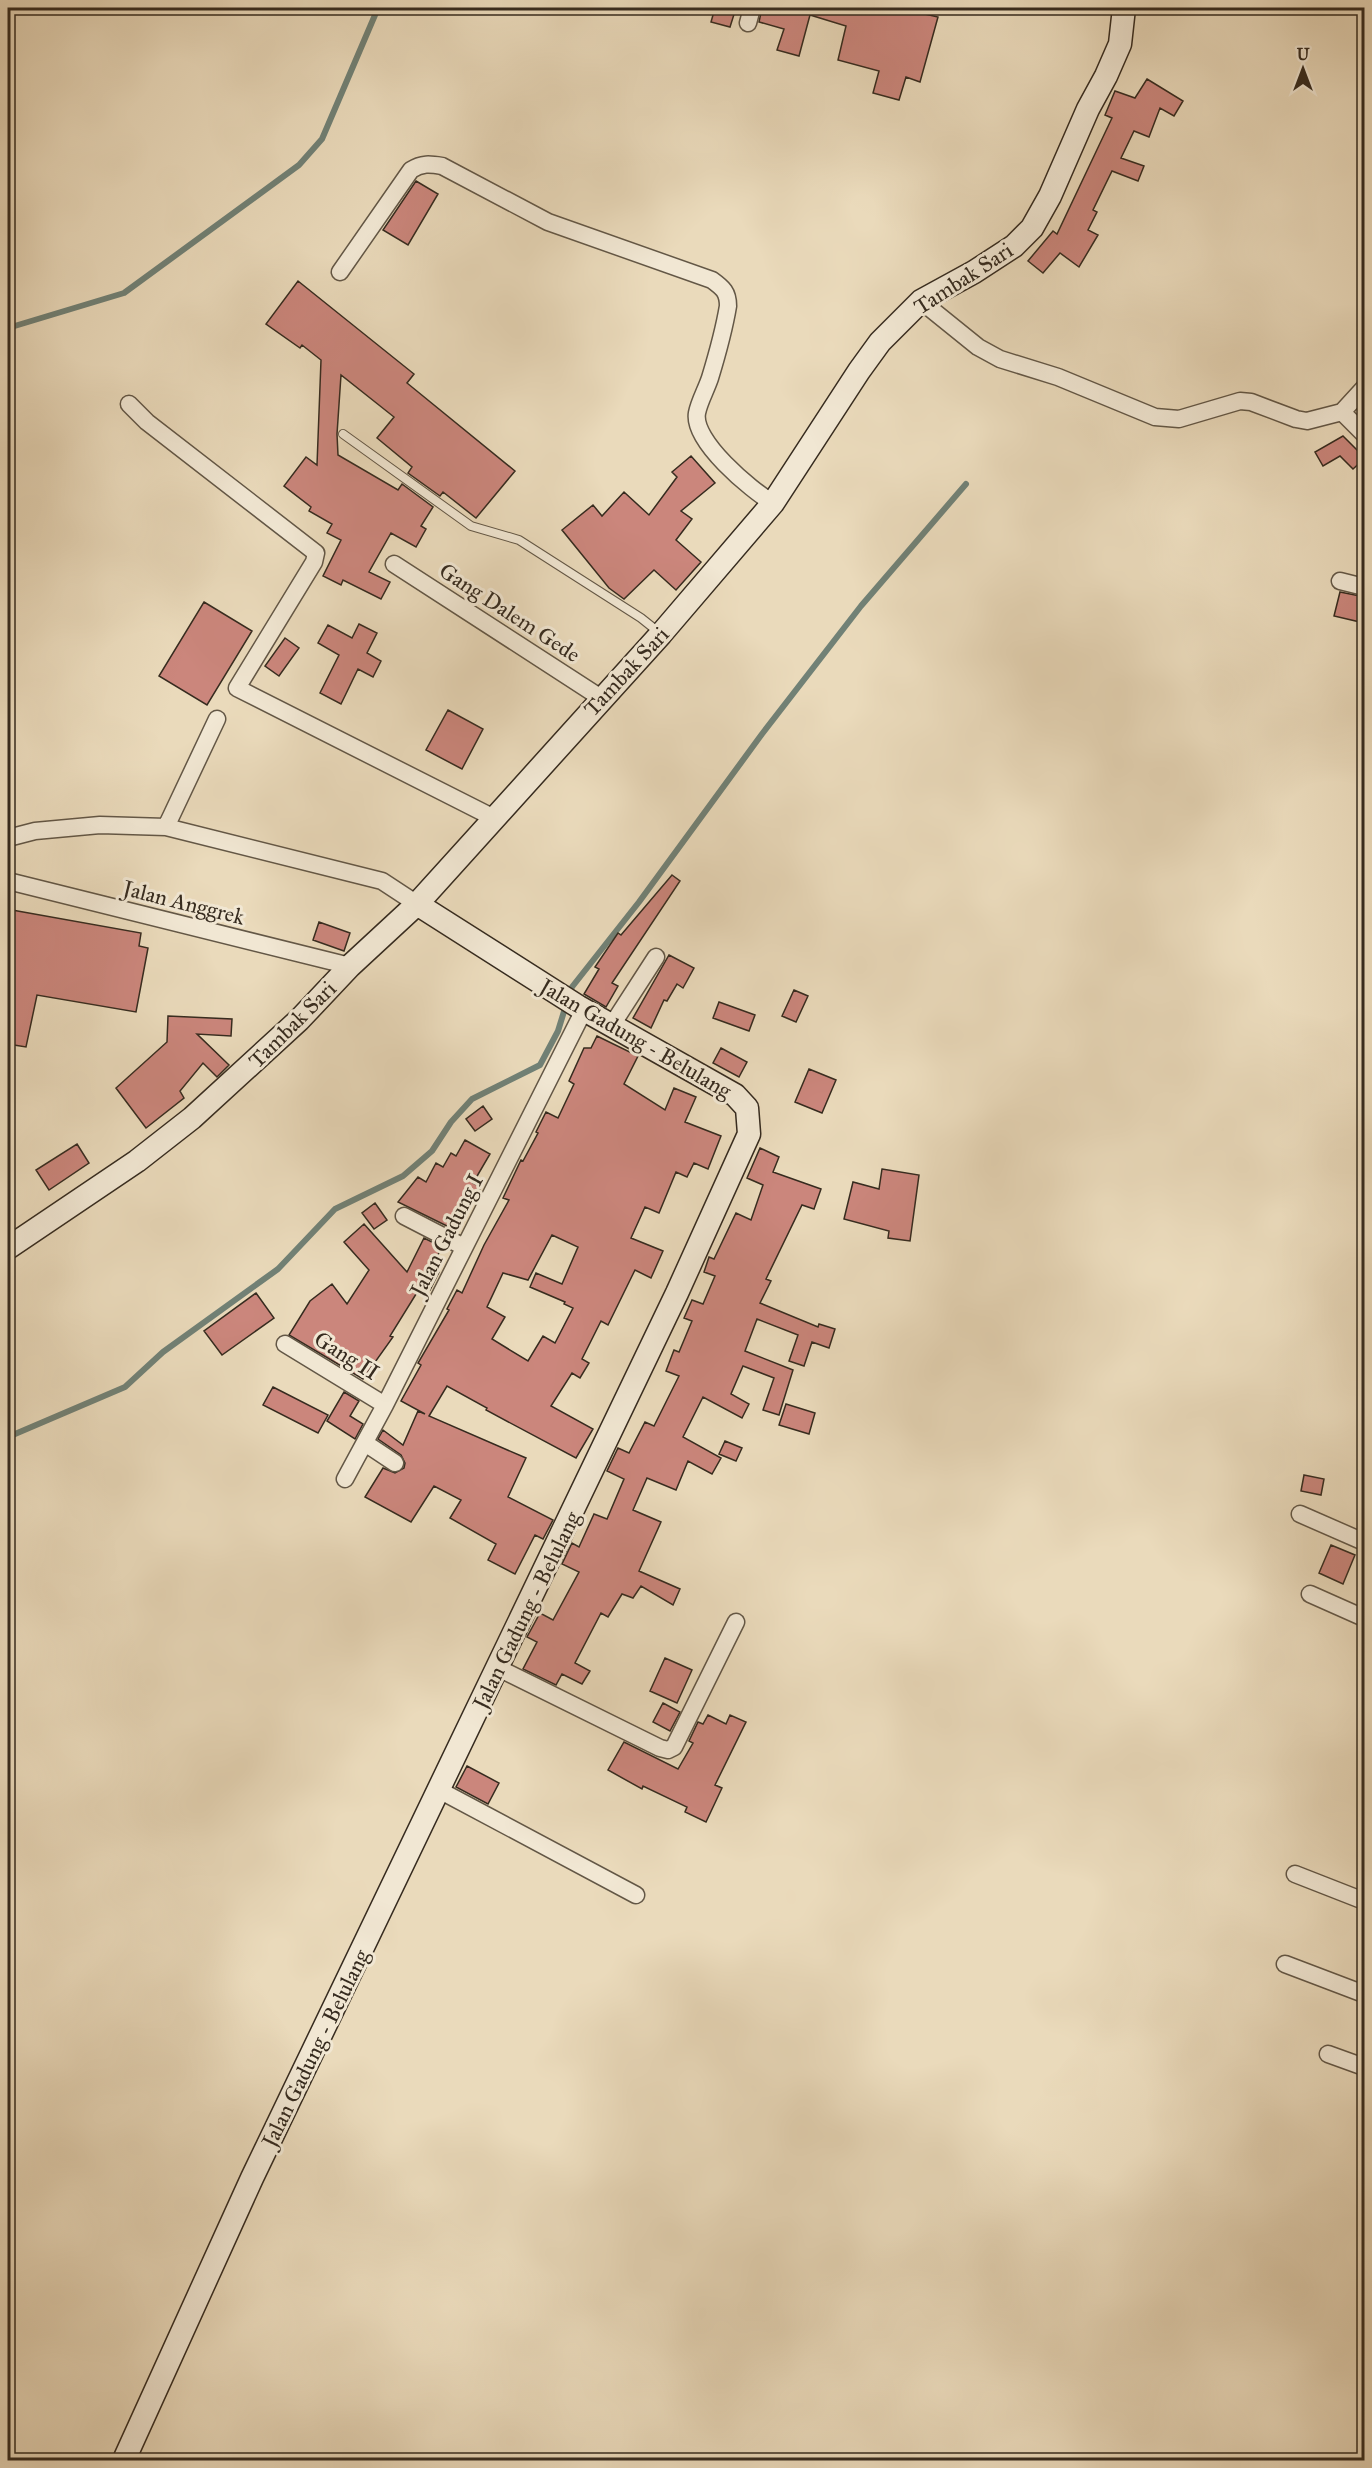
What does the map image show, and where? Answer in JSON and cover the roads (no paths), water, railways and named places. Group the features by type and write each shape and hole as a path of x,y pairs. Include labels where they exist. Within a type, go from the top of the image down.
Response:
{"street":[{"name":"Tambak Sari","path":"8,1248 137,1161 192,1118 299,1020 350,966 417,904 661,634 773,503 880,342 921,301 974,272 1014,246 1032,228 1050,196 1088,109 1120,44 1124,14"},
{"path":"340,272 411,170 419,165 428,164 442,166 548,222 712,280 723,288 728,296 728,306 709,380 697,413 697,424 723,460 750,488 773,503"},
{"path":"921,301 978,347 1000,359 1058,377 1155,417 1179,419 1240,401 1251,402 1307,421 1344,413 1365,388"},
{"path":"129,404 147,422 316,553 314,562 237,688 494,818"},
{"path":"1344,413 1363,433"},
{"name":"Gang Dalem Gede","path":"394,564 601,698"},
{"path":"1340,581 1365,587"},
{"path":"166,827 217,719"},
{"path":"8,838 34,831 100,825 166,827 382,881 417,904"},
{"name":"Jalan Anggrek","path":"8,881 350,966"},
{"name":"Jalan Gadung - Belulang","path":"123,2460 252,2178 677,1293 749,1134 747,1108 735,1095 557,993 417,904"},
{"path":"612,1025 656,957"},
{"name":"Jalan Gadung I","path":"345,1479 385,1405 582,1008"},
{"path":"404,1216 464,1247"},
{"name":"Gang II","path":"285,1344 385,1405"},
{"path":"365,1443 395,1463"},
{"path":"1300,1514 1365,1542"},
{"path":"1310,1594 1365,1618"},
{"path":"498,1668 668,1750 674,1747 736,1622"},
{"path":"439,1790 636,1896"},
{"path":"1295,1874 1365,1901"},
{"path":"1285,1964 1365,1994"},
{"path":"1328,2054 1365,2067"}],"lane":[{"path":"343,434 471,526 519,540 641,618 661,634"}],"waterway":[{"path":"8,328 124,293 299,165 322,139 378,8"},
{"path":"569,995 572,987 639,902 762,734 861,606 966,484"},
{"path":"8,1437 125,1387 163,1352 278,1269 335,1209 403,1176 432,1151 451,1122 472,1099 540,1065 558,1031 566,1005"}]}
